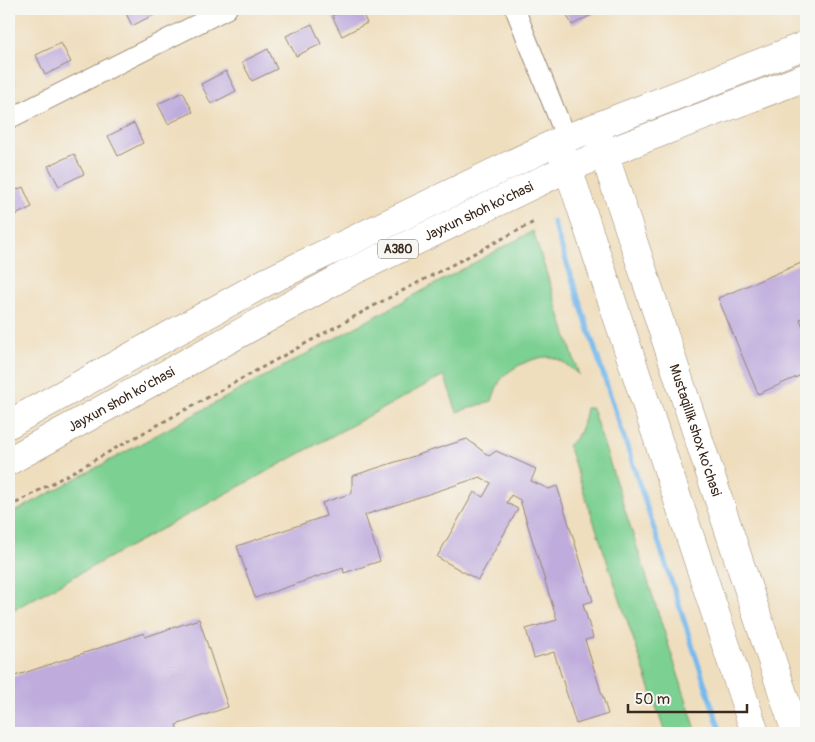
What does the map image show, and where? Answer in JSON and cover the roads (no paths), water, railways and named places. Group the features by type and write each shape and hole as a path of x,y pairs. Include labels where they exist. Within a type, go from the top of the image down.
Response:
{"main road":[{"name":"Jayxun shoh ko'chasi","path":"9,424 266,282 562,140 806,45"},
{"name":"Jayxun shoh ko'chasi","path":"9,461 349,272 568,168 806,77"},
{"name":"Mustaqillik shox ko'chasi","path":"596,126 796,733"},
{"path":"562,140 568,168 755,733"}],"street":[{"path":"9,119 227,9"},
{"path":"516,9 562,140"}],"waterway":[{"path":"553,221 721,733"}]}
